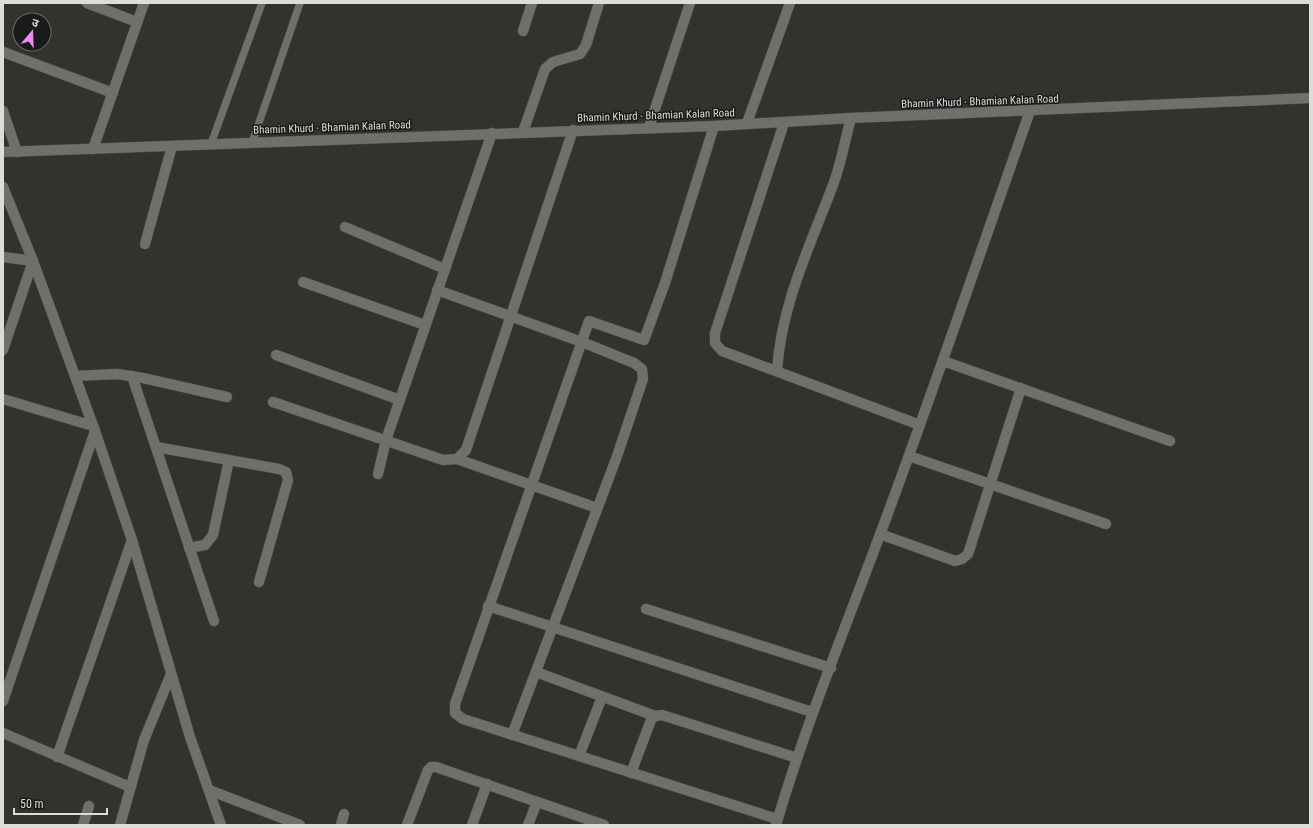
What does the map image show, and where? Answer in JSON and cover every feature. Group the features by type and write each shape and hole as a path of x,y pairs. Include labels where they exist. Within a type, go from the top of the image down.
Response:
{"street":[{"path":"87,3 137,22"},
{"path":"93,149 144,3"},
{"path":"523,31 532,3"},
{"path":"523,132 545,69 553,62 580,54 586,44 599,3"},
{"path":"649,127 690,3"},
{"path":"746,124 790,3"},
{"path":"3,52 112,93"},
{"name":"Bhamin Khurd - Bhamian Kalan Road","path":"3,152 649,127 714,126 851,118 1310,98"},
{"path":"3,111 17,152"},
{"path":"714,126 665,283 644,340 589,321 488,606 455,704 454,713 463,720 631,772 776,822 812,712 831,668 909,456 1030,111"},
{"path":"777,371 779,347 785,313 833,184 851,118"},
{"path":"784,123 715,333 715,343 722,351 920,425"},
{"path":"457,459 466,450 573,130"},
{"path":"378,474 386,440 492,133"},
{"path":"145,244 172,146"},
{"path":"3,187 33,261 94,429 132,540 190,737 221,825"},
{"path":"345,227 445,268"},
{"path":"3,257 33,261"},
{"path":"3,350 33,261"},
{"path":"303,282 425,326"},
{"path":"438,290 582,342 634,363 642,369 643,379 597,508 512,735"},
{"path":"276,355 400,400"},
{"path":"943,361 1170,441"},
{"path":"75,376 117,374 132,376 227,397"},
{"path":"132,376 214,621"},
{"path":"880,534 955,561 962,559 968,554 992,484 1021,388"},
{"path":"3,399 94,429"},
{"path":"273,402 444,460 457,459 531,487 597,508"},
{"path":"3,701 94,429"},
{"path":"156,447 279,469 286,472 288,480 259,582"},
{"path":"909,456 1106,524"},
{"path":"190,548 205,545 213,535 229,460"},
{"path":"57,757 132,540"},
{"path":"488,606 812,712"},
{"path":"646,609 831,668"},
{"path":"536,672 655,716 662,715 797,758"},
{"path":"120,825 144,740 171,674"},
{"path":"579,756 602,696"},
{"path":"631,772 651,720 655,716"},
{"path":"3,733 130,788"},
{"path":"408,825 425,776 431,767 436,767 487,784 593,823 604,825"},
{"path":"472,825 487,784"},
{"path":"209,790 300,825"},
{"path":"528,825 537,802"},
{"path":"83,825 89,806"},
{"path":"341,825 344,814"}],"lane":[{"path":"211,144 262,3"},
{"path":"252,143 300,3"}]}
